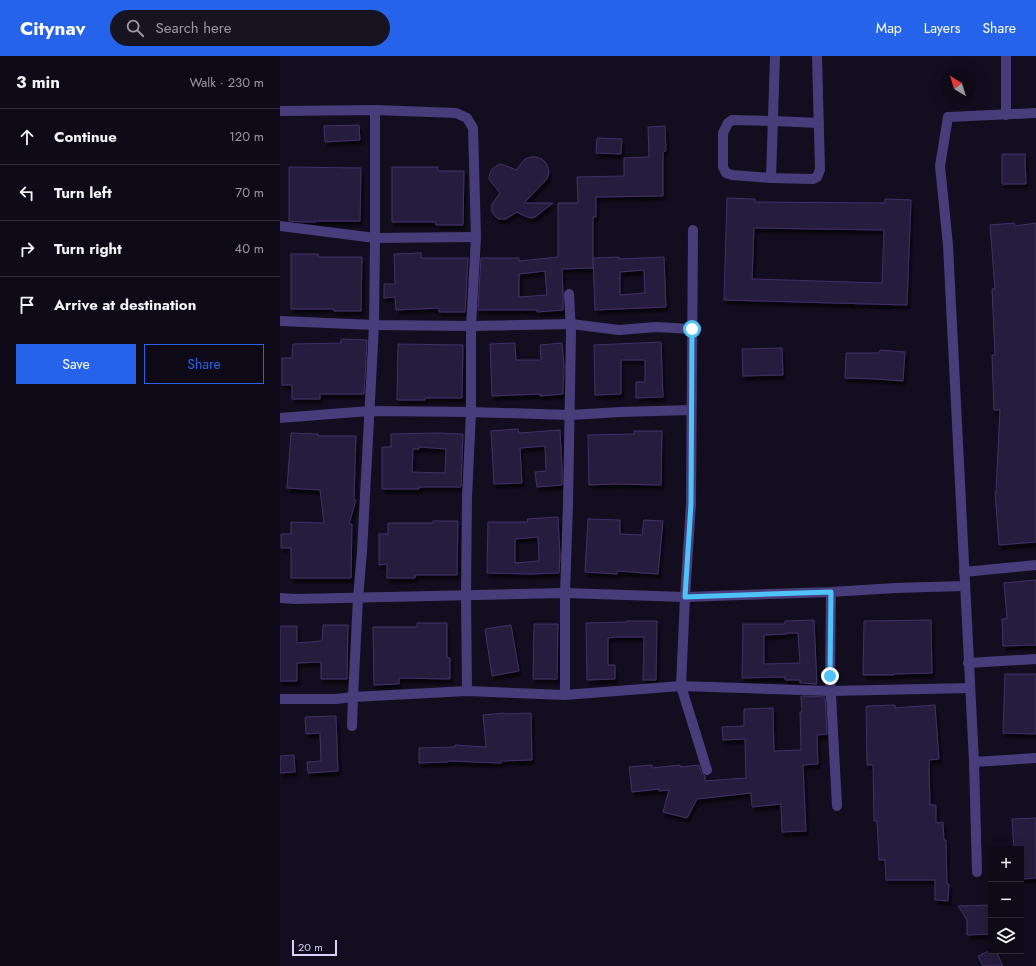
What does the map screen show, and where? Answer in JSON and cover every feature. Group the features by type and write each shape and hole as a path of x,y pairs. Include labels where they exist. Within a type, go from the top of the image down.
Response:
{"street":[{"path":"771,178 775,56"},
{"path":"817,56 819,123 820,170 817,177 813,179 732,175 726,173 723,167 723,133 728,123 732,120 819,123"},
{"path":"1006,56 1006,115"},
{"path":"280,111 375,110 456,113 467,118 473,128 476,237 471,326 471,412 467,497 466,691"},
{"path":"352,726 374,325 375,110"},
{"path":"977,872 974,762 948,245 940,166 948,117 1036,113"},
{"path":"280,226 375,238 476,237"},
{"path":"692,230 691,504 681,686 707,770"},
{"path":"565,695 565,593 570,415 570,324 568,294"},
{"path":"280,320 374,325 471,326 570,324 619,330 656,327 692,329"},
{"path":"280,418 369,411 570,415 692,410"},
{"path":"964,572 1036,565"},
{"path":"280,598 358,598 565,593 685,597 964,586"},
{"path":"831,592 830,676 837,806"},
{"path":"968,662 1036,659"},
{"path":"280,699 336,699 466,691 565,695 681,686 831,691 970,688"},
{"path":"974,762 1036,758"}],"building":[{"path":"359,125 360,140 325,142 324,126"},
{"path":"665,126 666,151 663,152 663,196 596,197 596,217 593,217 593,268 562,269 563,310 537,312 537,310 478,310 481,258 519,258 519,261 558,257 558,203 578,203 577,177 624,176 624,158 649,157 648,127","holes":["545,271 547,295 519,297 519,274"]},
{"path":"597,138 622,139 621,154 596,153"},
{"path":"1002,154 1025,154 1026,184 1002,184"},
{"path":"531,157 542,159 546,163 549,173 547,179 524,203 553,203 535,217 527,217 517,212 506,219 498,219 492,212 492,204 500,193 489,178 492,169 500,164 516,170 525,159"},
{"path":"289,167 361,168 360,221 289,221"},
{"path":"392,167 438,167 438,171 464,171 463,225 436,225 436,222 392,222"},
{"path":"727,198 755,199 755,202 885,203 885,199 911,200 907,305 724,300","holes":["754,228 884,230 882,283 752,279"]},
{"path":"1014,223 1015,226 1036,223 1036,542 999,545 995,492 1000,410 994,410 992,355 995,355 992,289 995,289 990,225"},
{"path":"421,253 421,258 468,258 465,312 439,312 439,308 396,310 395,297 384,298 384,284 395,284 394,254"},
{"path":"291,254 318,254 318,257 362,257 361,311 334,311 334,309 291,309"},
{"path":"619,257 619,259 664,257 666,307 595,310 593,258","holes":["644,270 645,293 620,295 620,272"]},
{"path":"341,339 367,340 364,394 320,394 320,399 292,399 292,385 282,385 282,358 292,358 293,344 341,343"},
{"path":"661,342 663,397 636,398 636,382 645,382 645,360 621,360 621,394 595,395 594,345"},
{"path":"515,343 516,360 541,360 540,345 562,343 564,365 563,394 540,396 540,394 492,396 490,344"},
{"path":"398,344 463,345 462,398 397,400"},
{"path":"782,348 783,375 743,376 742,349"},
{"path":"880,350 905,352 903,381 845,378 846,353 879,353"},
{"path":"518,429 519,433 560,430 562,485 537,487 535,472 546,471 545,446 520,448 522,483 494,484 491,431"},
{"path":"634,431 662,431 661,485 589,485 588,435 634,434"},
{"path":"291,433 318,434 318,436 356,436 354,499 356,500 349,524 352,524 351,578 291,578 291,548 281,548 281,534 291,534 291,522 324,523 320,490 287,488"},
{"path":"391,434 463,434 461,487 382,489 382,447 391,447","holes":["419,447 446,449 445,473 412,472 413,449 419,449"]},
{"path":"558,517 560,556 559,573 487,573 488,522 528,522 527,519","holes":["538,537 539,561 515,563 515,539"]},
{"path":"588,519 620,520 620,534 642,535 644,520 663,521 658,574 618,571 617,574 585,572"},
{"path":"433,521 458,521 457,575 415,575 415,578 387,578 387,564 379,565 379,534 388,534 388,523 433,523"},
{"path":"1036,580 1036,645 1003,646 1002,619 1007,619 1004,583"},
{"path":"814,620 817,684 800,683 800,680 785,680 785,677 742,678 743,624 785,624 785,621","holes":["798,633 800,663 764,664 764,635"]},
{"path":"931,620 932,673 863,675 864,621"},
{"path":"657,621 656,680 643,680 644,637 616,637 608,638 608,665 615,665 615,679 587,680 586,623"},
{"path":"417,623 447,623 447,657 450,658 450,679 399,678 399,684 374,685 373,627 417,627"},
{"path":"534,624 558,624 557,679 533,679"},
{"path":"323,625 348,625 347,679 321,679 321,662 297,663 297,681 280,681 280,626 297,626 297,643 322,641"},
{"path":"511,625 519,671 492,676 485,629"},
{"path":"1005,674 1036,674 1036,734 1003,733"},
{"path":"801,696 825,697 827,734 817,735 818,764 803,765 806,831 782,832 781,804 752,807 751,793 697,799 687,818 663,812 669,790 659,791 659,789 632,792 629,767 652,765 652,768 680,765 680,767 699,765 701,772 705,776 705,781 746,778 745,739 723,740 722,727 744,726 744,709 773,708 774,751 801,750"},
{"path":"895,705 895,708 935,705 939,759 929,760 930,805 936,805 936,823 943,822 944,840 946,840 947,884 949,884 948,901 935,900 935,880 886,880 885,860 879,860 877,821 874,821 873,765 867,765 866,706"},
{"path":"531,713 532,760 501,761 501,763 448,761 419,763 419,748 455,747 455,745 486,747 483,715"},
{"path":"336,716 338,771 308,773 307,762 321,761 320,733 306,734 305,717"},
{"path":"294,755 295,772 280,773 280,756"},
{"path":"1036,818 1036,878 1024,879 1024,846 1014,846 1012,819"},
{"path":"988,905 988,934 967,935 967,920 958,906"},
{"path":"988,951 988,954 997,954 1003,966 983,966 978,956"}],"route":[{"path":"692,329 691,504 685,597 831,592 830,676"}]}
